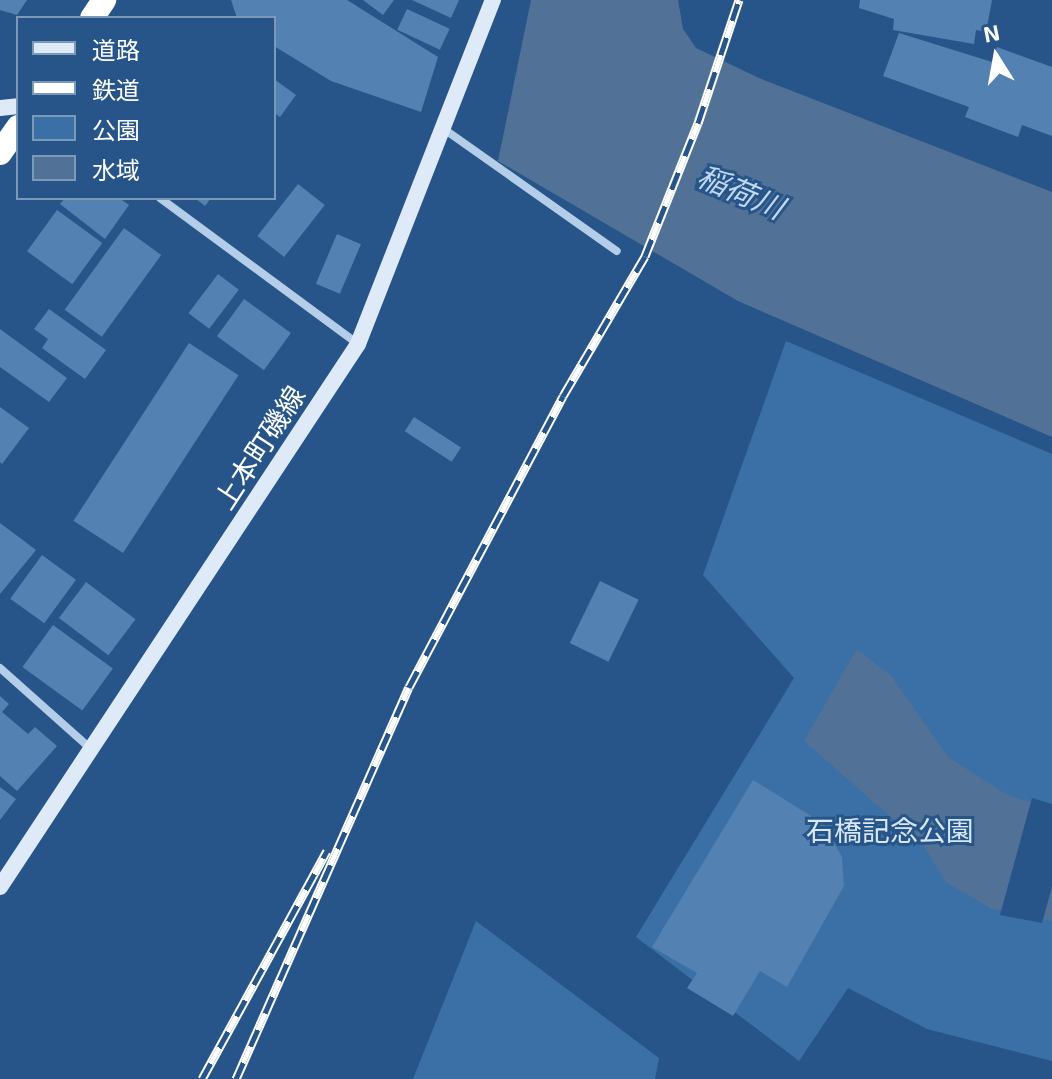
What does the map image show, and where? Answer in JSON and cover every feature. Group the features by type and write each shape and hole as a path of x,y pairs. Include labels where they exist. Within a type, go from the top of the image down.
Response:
{"highway":[{"path":"0,153 16,130"}],"street":[{"name":"上本町磯線","path":"0,887 358,344 440,126 493,0"},
{"path":"440,126 617,251"},
{"path":"163,200 358,344"},
{"path":"0,668 92,750"}],"green space":[{"name":"石橋記念公園","path":"786,341 1052,454 1052,1061 927,1029 848,988 799,1061 636,937 794,678 703,575"},
{"path":"476,921 659,1058 655,1079 413,1079"}],"water":[{"name":"稲荷川","path":"531,0 678,0 683,29 696,48 759,78 1052,192 1052,437 738,301 498,161"},
{"path":"857,649 892,677 948,757 1009,796 1052,808 1052,921 992,909 946,882 923,845 804,741"}],"pier":[{"path":"1032,798 1052,804 1052,887 1042,923 1000,915"}],"building":[{"path":"0,0 27,0 17,15 0,10"},
{"path":"231,0 347,0 438,57 421,112 331,81 276,47 276,16 236,16"},
{"path":"363,0 394,0 383,15"},
{"path":"412,0 459,0 451,18"},
{"path":"860,0 992,0 986,32 976,30 974,44 893,30 894,19 859,8"},
{"path":"407,9 450,29 440,50 397,30"},
{"path":"899,33 992,62 997,47 1052,67 1052,136 1022,125 1018,137 965,117 969,107 883,76"},
{"path":"276,80 296,95 280,117 276,114"},
{"path":"298,184 325,205 284,257 257,236"},
{"path":"63,200 122,200 129,205 105,239 60,204"},
{"path":"57,210 102,243 72,284 27,251"},
{"path":"124,228 161,255 102,337 65,310"},
{"path":"337,234 361,244 340,294 316,284"},
{"path":"218,274 239,290 209,329 189,313"},
{"path":"244,299 291,333 264,370 217,336"},
{"path":"49,309 106,350 85,379 42,348 48,339 34,329"},
{"path":"0,329 67,378 49,402 0,367"},
{"path":"189,343 238,375 123,553 74,521"},
{"path":"0,407 29,428 2,464 0,462"},
{"path":"414,417 461,447 452,462 405,431"},
{"path":"0,523 36,550 0,594"},
{"path":"42,555 76,580 44,623 10,599"},
{"path":"600,581 639,600 608,662 570,643"},
{"path":"86,582 136,619 108,655 59,618"},
{"path":"53,625 113,668 82,711 22,667"},
{"path":"0,696 9,704 2,712 28,734 35,727 57,746 17,791 0,776"},
{"path":"753,780 824,824 842,857 844,886 787,987 760,971 733,1016 687,988 697,973 652,947"},
{"path":"0,787 16,799 0,820"}],"railway":[{"path":"236,1079 409,687 563,396 645,256 698,123 739,0"},
{"path":"202,1079 327,851"}]}
